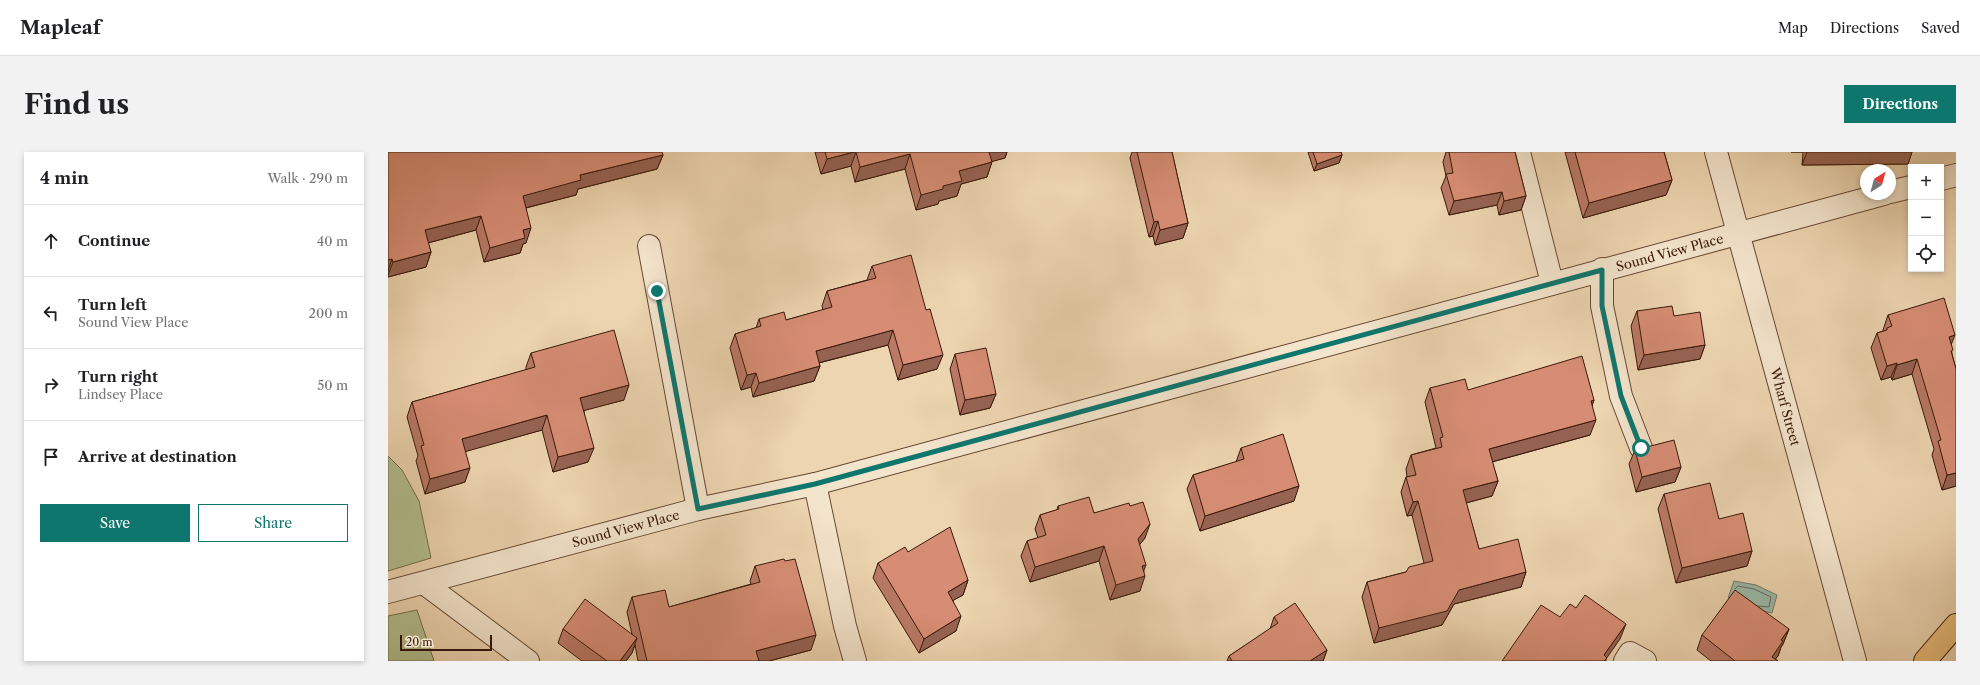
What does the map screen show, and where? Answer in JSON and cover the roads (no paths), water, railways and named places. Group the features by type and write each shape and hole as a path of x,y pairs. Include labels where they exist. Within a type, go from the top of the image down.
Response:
{"main road":[{"path":"1925,661 1956,625"}],"street":[{"path":"1519,152 1552,283"},
{"name":"Wharf Street","path":"1716,152 1855,661"},
{"path":"1944,178 1956,175"},
{"path":"1896,191 1908,188"},
{"name":"Sound View Place","path":"388,592 425,584 698,509 815,484 1861,200"},
{"path":"649,246 698,509"},
{"path":"1602,270 1602,306 1621,396 1641,448"},
{"path":"815,484 845,626 855,661"},
{"path":"425,584 528,661"},
{"path":"1625,661 1630,653 1644,661"}],"water":[{"path":"1734,581 1756,585 1777,595 1772,613 1749,608 1728,598"}]}
